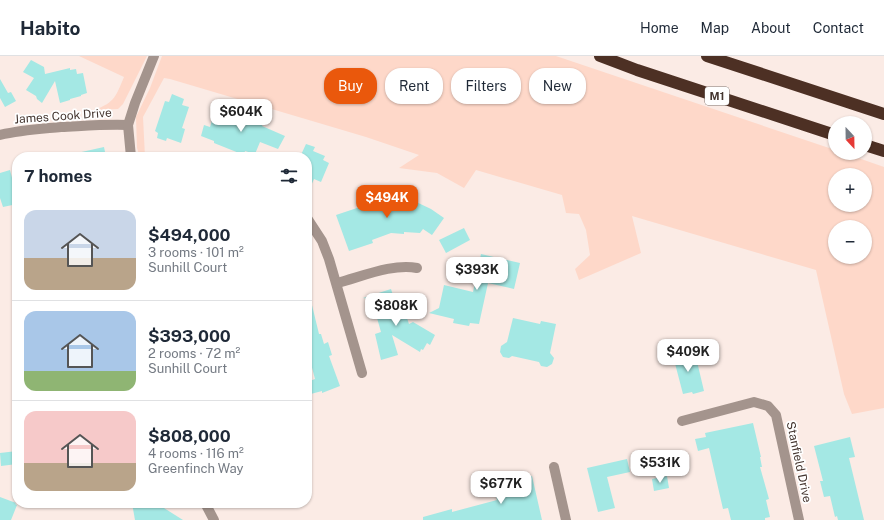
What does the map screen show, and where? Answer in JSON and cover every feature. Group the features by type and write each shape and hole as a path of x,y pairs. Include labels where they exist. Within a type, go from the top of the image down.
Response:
{"highway":[{"name":"M1","path":"600,56 637,70 828,133"},
{"path":"707,56 884,114"},
{"path":"872,147 884,151"}],"street":[{"path":"131,152 128,124 154,56"},
{"name":"James Cook Drive","path":"0,135 43,129 128,124"},
{"path":"312,226 322,241 337,284 362,373"},
{"path":"337,284 397,266 417,268"},
{"name":"Stanfield Drive","path":"682,421 754,402 768,406 776,415 798,520"},
{"path":"554,467 566,520"},
{"path":"208,508 214,520"}],"shaded area":[{"path":"79,56 147,56 123,104 118,109 95,110 107,104 114,98 124,77"},
{"path":"162,56 556,56 828,148 828,160 864,160 884,167 884,408 852,414 844,394 816,270 632,216 641,253 579,280 575,269 590,255 586,230 579,214 566,213 562,195 476,170 464,188 437,173 399,168 419,155 366,137 170,79 164,78 143,117 145,152 138,152 136,117 150,88"}],"building":[{"path":"31,60 44,67 45,74 70,68 70,70 76,69 77,74 83,73 87,93 60,103 55,81 42,103 36,96 26,90 34,78 23,72"},
{"path":"0,79 8,93 11,92 16,101 5,107 0,98"},
{"path":"172,94 184,99 182,105 189,107 182,128 185,129 181,143 167,138 166,141 157,138 158,133 155,131 165,101 169,102"},
{"path":"238,107 251,111 250,115 264,120 262,126 285,136 278,149 260,142 256,152 236,152 201,136 204,125 210,127 214,114 233,119"},
{"path":"306,144 315,147 313,151 325,156 323,160 329,163 321,182 314,179 312,184 312,152 302,152"},
{"path":"104,147 105,152 82,152"},
{"path":"10,170 12,178 12,205 3,207 0,198 0,173"},
{"path":"378,186 387,187 387,191 393,191 431,209 444,218 432,235 423,229 420,233 391,233 372,240 373,243 349,251 336,215 360,207 360,209 375,211"},
{"path":"464,228 470,240 446,253 439,240"},
{"path":"481,254 520,263 514,289 488,283 479,324 470,323 469,326 453,323 454,319 429,313 439,308 444,285 473,292"},
{"path":"391,289 396,305 383,302 407,318 409,324 413,322 435,335 430,345 427,343 420,352 392,335 398,355 381,360 375,334 381,332 373,304 371,305 369,299 363,298"},
{"path":"312,305 319,334 321,334 324,344 328,342 332,355 329,356 340,386 322,393 322,391 312,394 312,380 315,379 312,368"},
{"path":"513,318 540,324 541,321 556,324 550,353 554,358 552,364 547,367 541,366 539,362 512,356 509,358 503,357 500,352 501,346 507,342"},
{"path":"682,350 683,356 695,353 704,391 693,394 692,392 683,394 672,352"},
{"path":"753,423 761,457 762,467 760,467 769,499 766,500 770,517 765,518 765,520 731,520 728,508 723,509 709,448 698,451 695,439 706,437 705,433"},
{"path":"850,437 855,457 849,458 864,520 838,520 837,516 835,517 830,496 824,497 820,481 823,481 814,446"},
{"path":"12,452 12,465 1,466 0,453"},
{"path":"627,459 630,472 607,477 615,508 598,512 587,468"},
{"path":"532,476 542,520 423,520 423,517 452,509 452,512 497,500 493,486"},
{"path":"667,476 669,488 654,491 652,479"},
{"path":"0,497 12,502 12,508 16,508 11,520 0,520"},
{"path":"133,508 164,508 183,520 135,520"}]}
